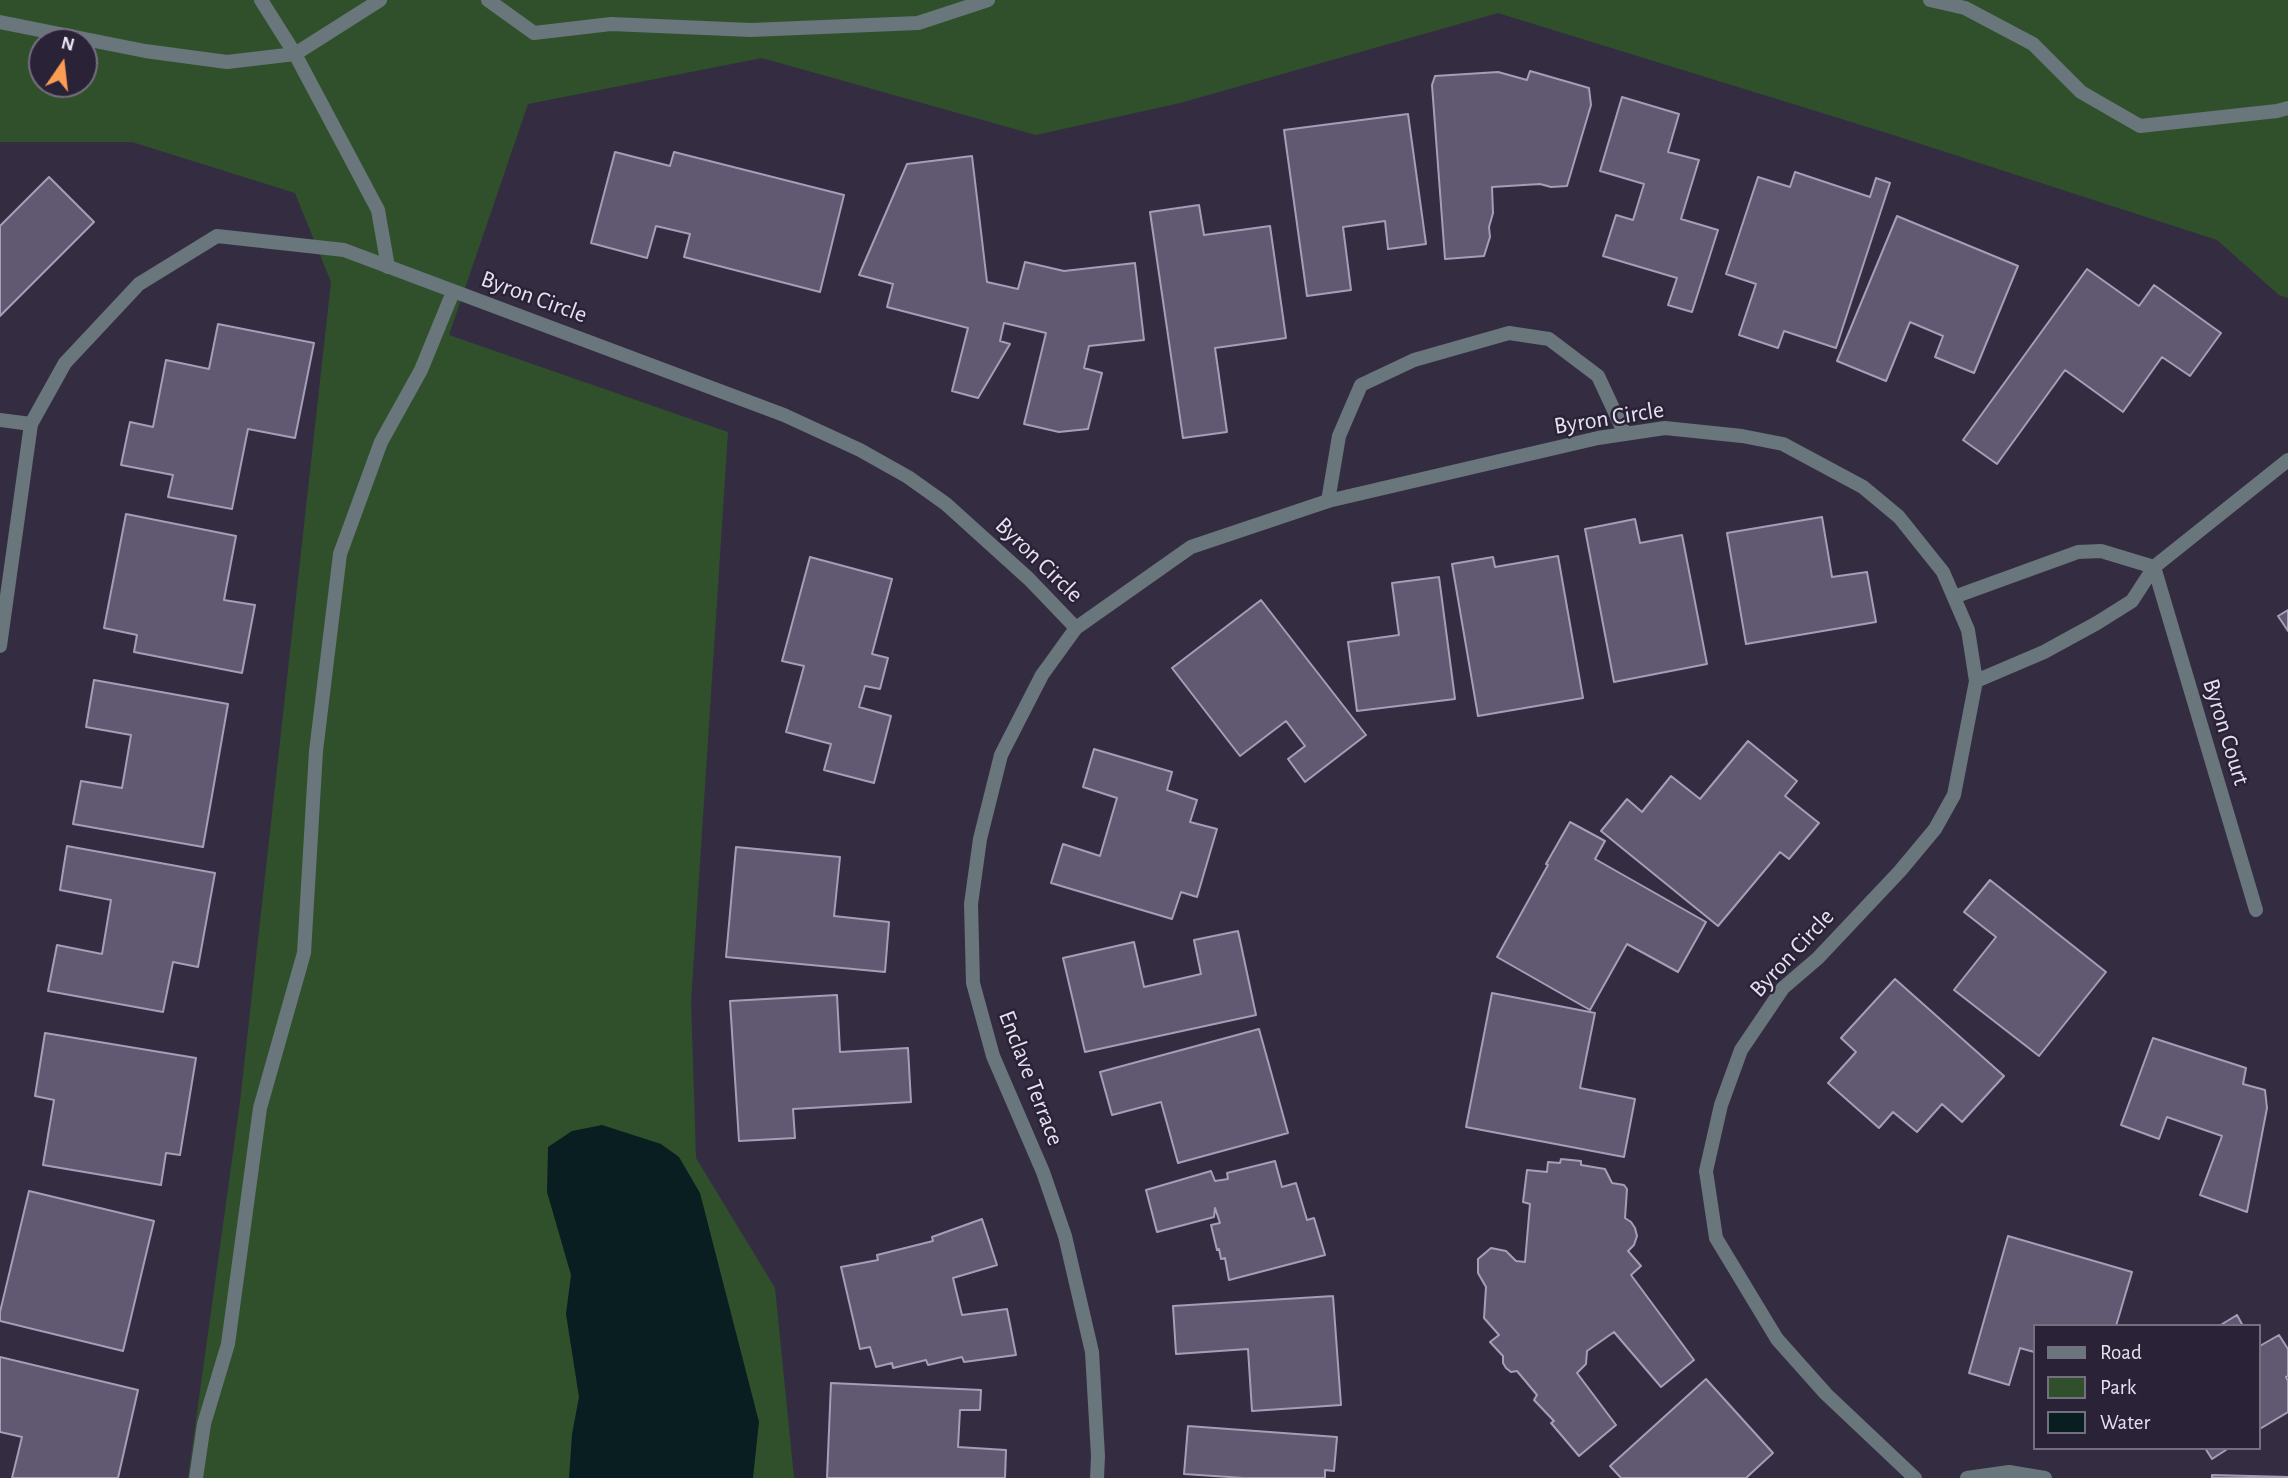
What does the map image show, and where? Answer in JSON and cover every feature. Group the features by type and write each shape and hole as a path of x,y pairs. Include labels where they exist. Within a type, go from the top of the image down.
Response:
{"street":[{"path":"261,0 295,54 378,210 388,267"},
{"path":"0,22 145,51 227,62 295,54 380,0"},
{"path":"488,0 534,33 611,24 751,30 918,23 988,0"},
{"path":"1930,0 1965,8 2033,44 2081,92 2140,125 2288,108"},
{"name":"Byron Circle","path":"31,424 65,363 139,284 217,236 344,250 784,415 860,450 908,477 946,504 1029,579 1076,628 1191,547 1328,501 1598,438 1665,428 1742,436 1783,444 1863,487 1899,517 1943,572 1968,631 1976,681 1954,795 1935,829 1900,871 1818,958 1783,988 1741,1050 1721,1105 1706,1171 1716,1238 1777,1339 1826,1394 1915,1478"},
{"path":"196,1478 204,1424 228,1344 260,1108 304,953 316,751 340,554 381,442 421,370 453,292"},
{"path":"1328,501 1339,436 1361,385 1414,360 1509,333 1549,339 1598,376 1625,434"},
{"path":"0,420 31,424 0,646"},
{"path":"1976,681 2044,652 2132,601 2154,567 2288,460"},
{"path":"1954,597 2078,552 2101,551 2154,567"},
{"name":"Byron Court","path":"2154,567 2256,911"},
{"name":"Enclave Terrace","path":"1076,628 1042,675 1001,755 980,839 971,904 972,956 973,983 993,1056 1043,1172 1065,1236 1092,1352 1097,1478"},
{"path":"1967,1478 2008,1472 2045,1478"}],"green space":[{"path":"0,0 2288,0 2288,298 2279,295 2217,240 1887,133 1498,13 1180,103 1036,135 762,58 528,104 449,335 728,432 691,1001 696,1158 775,1288 794,1478 188,1478 240,1102 331,282 295,193 132,142 0,142"}],"water":[{"path":"602,1125 661,1144 679,1157 700,1193 759,1422 753,1478 569,1478 572,1434 579,1397 566,1314 571,1275 547,1192 548,1147 572,1131"}],"building":[{"path":"1530,71 1589,88 1591,105 1567,186 1551,187 1540,184 1492,187 1493,213 1484,256 1445,259 1432,85 1435,76 1498,72 1527,80"},
{"path":"1622,97 1679,114 1668,152 1699,160 1681,219 1718,230 1692,312 1668,305 1677,278 1603,256 1616,215 1633,220 1644,184 1600,171"},
{"path":"1408,114 1426,244 1388,249 1385,221 1343,227 1351,290 1307,296 1284,130"},
{"path":"615,152 670,166 674,152 844,195 820,292 684,257 690,234 656,226 647,258 591,243"},
{"path":"972,156 987,282 1018,289 1025,262 1064,271 1135,263 1144,340 1089,346 1084,368 1102,373 1088,429 1059,432 1024,424 1046,333 1004,323 1000,341 1010,344 978,398 952,391 968,328 887,307 893,284 859,275 907,164"},
{"path":"1795,172 1870,197 1876,178 1890,183 1836,348 1784,331 1778,348 1739,335 1756,284 1726,274 1758,177 1790,187"},
{"path":"49,177 94,222 0,316 0,226"},
{"path":"1199,205 1204,235 1270,226 1286,338 1215,348 1227,432 1183,438 1150,212"},
{"path":"1897,216 2018,266 1974,373 1935,357 1943,336 1910,322 1886,381 1837,361"},
{"path":"2087,269 2139,306 2154,285 2221,333 2190,376 2162,357 2123,412 2065,370 1997,464 1963,440"},
{"path":"218,324 314,343 295,438 248,429 232,509 168,497 173,475 121,465 130,422 153,427 166,360 209,369"},
{"path":"126,514 236,536 224,600 255,605 242,673 134,652 137,635 104,628"},
{"path":"1822,517 1832,577 1867,572 1876,622 1746,644 1727,533"},
{"path":"1635,519 1640,543 1682,535 1707,664 1614,682 1585,529"},
{"path":"1558,556 1583,698 1478,716 1452,564 1493,557 1495,567"},
{"path":"810,557 892,579 872,654 888,658 880,689 865,686 859,707 891,716 874,783 824,770 831,744 786,732 804,666 782,661"},
{"path":"1439,577 1455,699 1357,711 1348,642 1399,635 1392,583"},
{"path":"1261,600 1366,735 1305,782 1288,759 1305,746 1286,721 1240,756 1172,668"},
{"path":"2288,610 2288,631 2278,616"},
{"path":"94,680 228,704 203,847 73,824 81,781 122,788 131,735 86,727"},
{"path":"1748,741 1797,781 1785,796 1819,823 1789,859 1780,852 1718,926 1601,831 1627,799 1642,812 1671,776 1700,799"},
{"path":"1094,749 1172,772 1167,790 1197,800 1190,822 1217,829 1197,897 1181,892 1172,919 1051,883 1063,844 1100,856 1117,798 1083,787"},
{"path":"1570,822 1605,841 1595,859 1706,922 1678,972 1627,944 1590,1010 1497,957"},
{"path":"67,846 215,873 198,967 173,962 163,1012 48,991 57,945 102,954 111,900 60,890"},
{"path":"736,847 840,857 834,916 889,922 885,972 726,957"},
{"path":"1990,880 2106,972 2039,1056 1954,990 1996,937 1964,912"},
{"path":"1238,931 1256,1015 1085,1052 1063,958 1134,942 1144,987 1201,974 1194,940"},
{"path":"1895,979 2004,1076 1962,1122 1942,1104 1917,1132 1893,1112 1879,1128 1828,1083 1856,1052 1841,1038"},
{"path":"1492,993 1595,1013 1580,1088 1635,1099 1624,1157 1466,1127"},
{"path":"837,995 840,1052 908,1048 911,1102 793,1109 795,1138 739,1141 730,1001"},
{"path":"1259,1029 1288,1133 1178,1163 1161,1102 1112,1115 1100,1072"},
{"path":"45,1033 196,1058 180,1155 166,1153 161,1185 43,1165 54,1100 35,1096"},
{"path":"2153,1038 2246,1068 2243,1084 2265,1090 2267,1108 2247,1212 2200,1195 2222,1136 2167,1117 2159,1139 2121,1125"},
{"path":"1561,1159 1581,1161 1581,1165 1605,1169 1612,1183 1624,1185 1627,1189 1625,1218 1635,1228 1637,1236 1628,1251 1641,1266 1631,1275 1694,1360 1661,1387 1614,1332 1587,1351 1586,1364 1577,1373 1616,1425 1579,1456 1551,1423 1554,1421 1534,1400 1537,1395 1517,1371 1511,1372 1506,1368 1503,1356 1490,1342 1499,1335 1484,1318 1486,1287 1478,1273 1478,1259 1491,1248 1506,1251 1516,1261 1525,1262 1530,1204 1523,1202 1527,1170 1547,1172 1548,1162 1560,1163"},
{"path":"1275,1161 1282,1187 1296,1183 1307,1220 1314,1218 1325,1255 1229,1280 1225,1258 1221,1259 1219,1249 1217,1250 1211,1225 1220,1223 1215,1208 1214,1217 1157,1232 1146,1190 1211,1171 1215,1181 1228,1179 1227,1173"},
{"path":"29,1191 154,1221 123,1351 0,1321"},
{"path":"982,1219 997,1265 953,1278 962,1315 1007,1309 1016,1355 964,1362 962,1357 928,1365 926,1360 893,1368 892,1363 876,1367 870,1347 860,1349 841,1267 878,1260 877,1255 933,1241 932,1237"},
{"path":"2008,1236 2132,1272 2117,1324 2032,1324 2032,1351 2020,1348 2009,1385 1969,1373"},
{"path":"1333,1296 1341,1405 1252,1411 1248,1349 1176,1354 1173,1306"},
{"path":"2237,1315 2242,1324 2222,1324"},
{"path":"2279,1335 2288,1349 2288,1412 2260,1429 2260,1346"},
{"path":"0,1357 138,1390 118,1478 12,1478 22,1437 0,1432"},
{"path":"1706,1379 1773,1453 1746,1478 1621,1478 1610,1466"},
{"path":"831,1383 981,1390 980,1410 960,1410 958,1447 1006,1450 1005,1478 827,1478"},
{"path":"1188,1426 1337,1437 1334,1471 1325,1470 1325,1478 1244,1478 1184,1474"},
{"path":"2206,1450 2226,1450 2212,1459"},
{"path":"2212,1475 2288,1477 2288,1478 2212,1478"}]}
